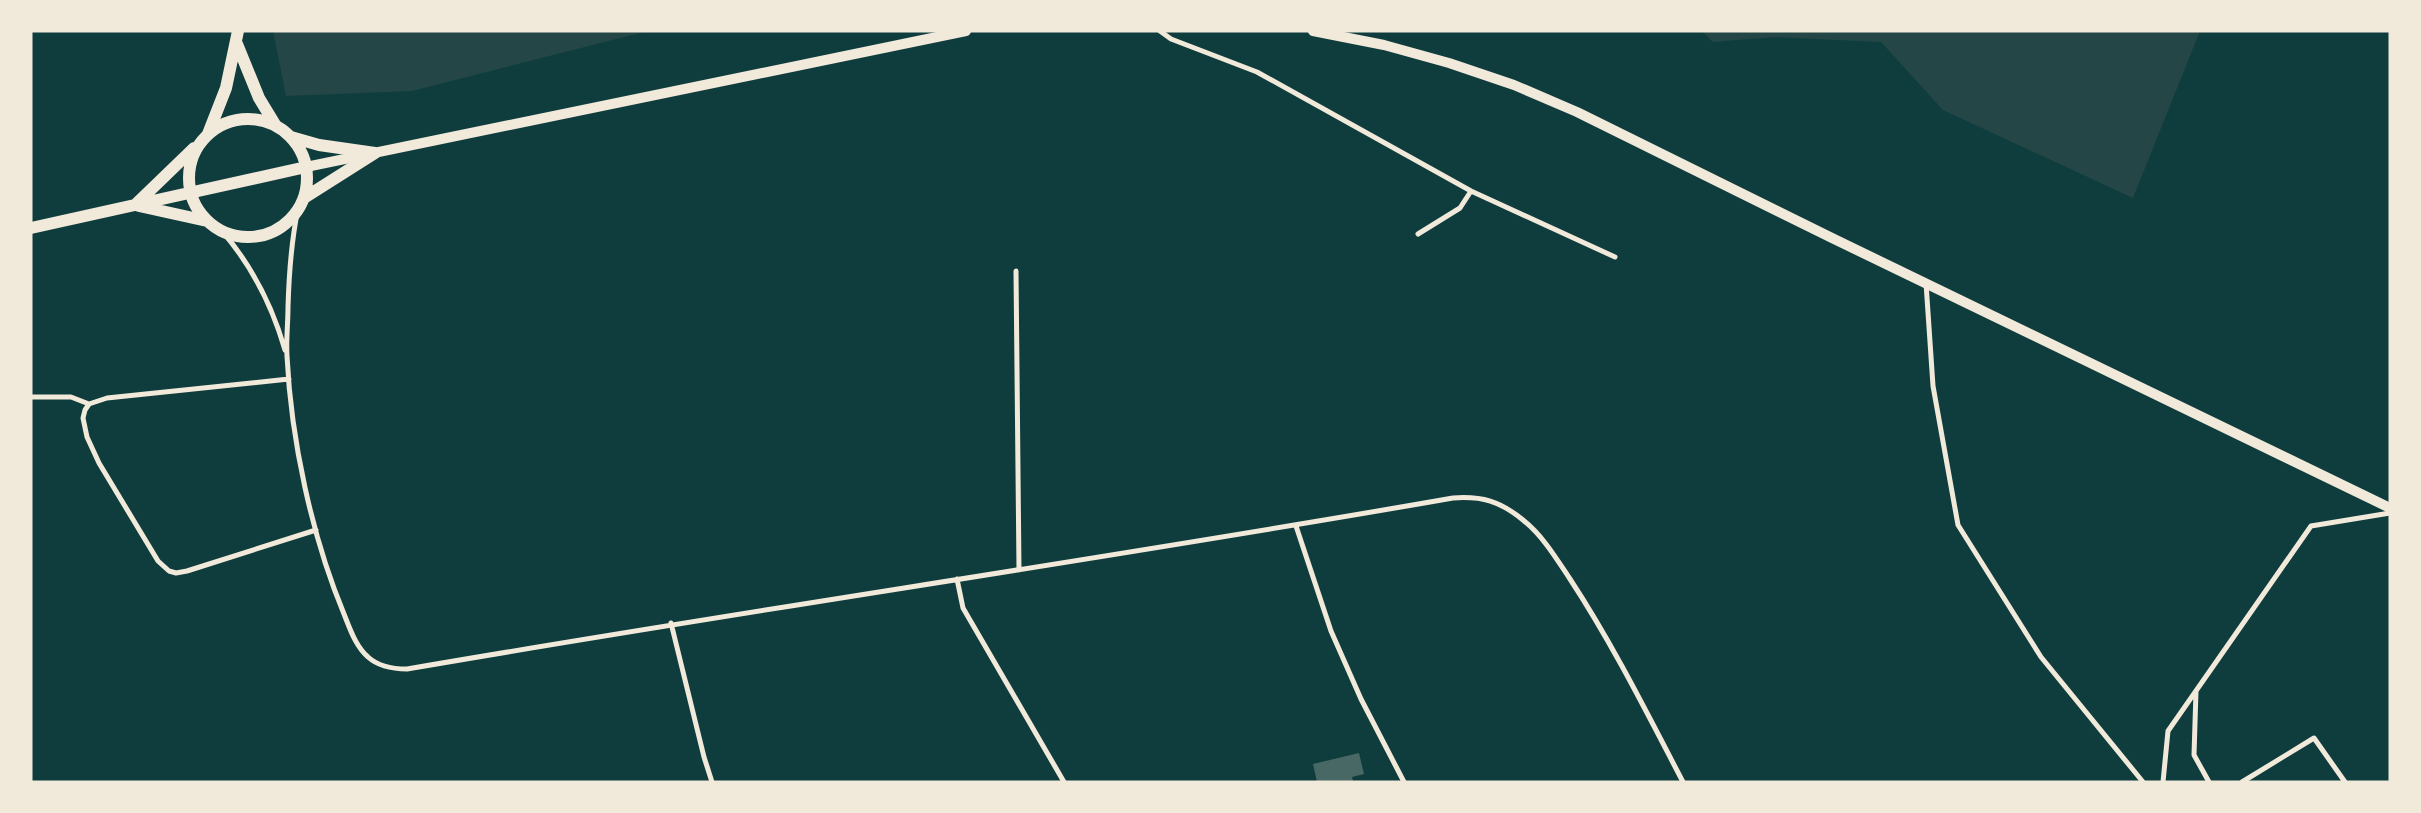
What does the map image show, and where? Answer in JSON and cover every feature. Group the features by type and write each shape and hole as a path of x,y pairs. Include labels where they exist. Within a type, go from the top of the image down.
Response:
{"main road":[{"path":"31,228 306,167 966,31"},
{"path":"1313,31 1425,56 1538,95 1608,126 2390,508"},
{"path":"238,37 226,88 204,138 192,156 188,173 190,192 196,207 207,221 222,231 236,236 250,237 278,229 301,204 376,153"},
{"path":"238,37 259,98 276,126"},
{"path":"134,204 204,138 230,121 246,119 261,120 276,126 291,137 300,150 306,167 307,182 301,204"},
{"path":"291,137 319,145 376,153"},
{"path":"134,204 207,221"}],"street":[{"path":"1160,31 1171,39 1256,72 1471,191 1615,257"},
{"path":"1418,234 1460,208 1471,191"},
{"path":"301,204 292,234 288,278 287,356 302,468 316,530 338,600 357,642 368,658 386,667 407,669 672,623 1018,570 1470,497 1494,502 1522,519 1546,544 1581,597 1616,657 1682,782"},
{"path":"222,231 239,251 256,278 277,323 287,356"},
{"path":"1016,271 1018,570"},
{"path":"1926,283 1932,386 1958,525 2040,657 2143,782"},
{"path":"289,379 123,395 90,404 85,410 84,426 99,463 158,561 169,570 176,573 187,572 316,530"},
{"path":"31,397 72,397 90,404"},
{"path":"2163,782 2168,731 2311,526 2390,513"},
{"path":"1296,526 1331,630 1361,699 1404,782"},
{"path":"957,579 963,608 1064,782"},
{"path":"672,623 704,757 712,782"},
{"path":"2196,690 2194,755 2209,782"},
{"path":"2242,782 2314,738 2345,782"}],"shaded area":[{"path":"273,31 648,31 412,91 286,96"},
{"path":"1702,31 2200,31 2133,198 1943,110 1881,42 1775,37 1713,42"}],"building":[{"path":"1359,753 1364,774 1352,777 1353,781 1348,782 1317,782 1313,764"}]}
